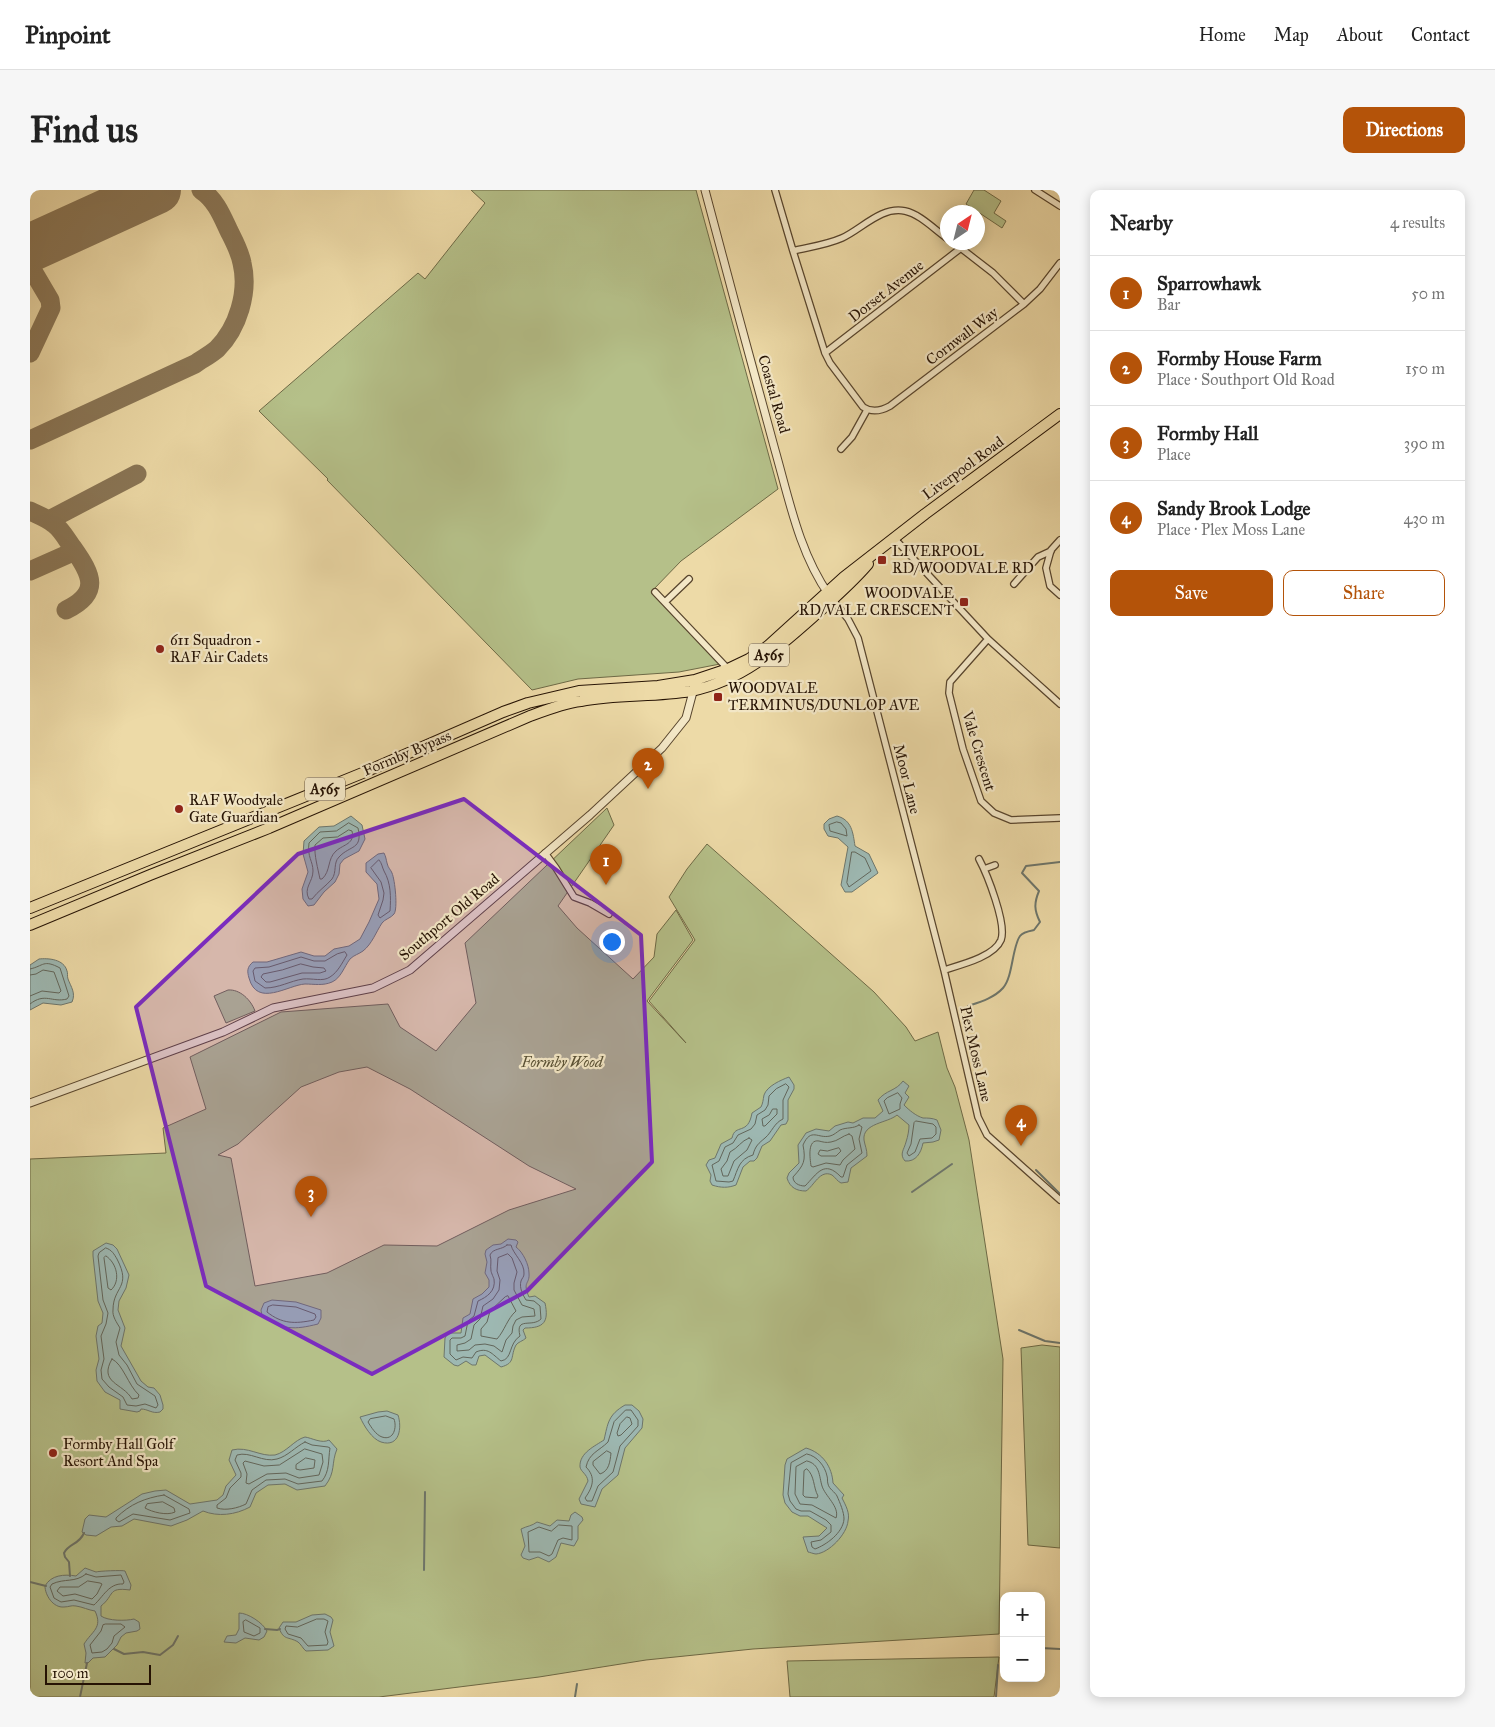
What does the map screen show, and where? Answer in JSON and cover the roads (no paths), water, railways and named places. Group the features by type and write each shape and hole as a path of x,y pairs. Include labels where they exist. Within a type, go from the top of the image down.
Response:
{"highway":[{"name":"Liverpool Road","path":"694,685 749,659 768,646 830,596 854,581 883,547 894,538 1060,414"},
{"name":"Liverpool Road","path":"694,685 738,675 773,653 830,596"},
{"name":"Formby Bypass","path":"30,925 297,816 552,708 580,701 661,695 694,685"},
{"name":"Formby Bypass","path":"30,908 365,772 528,703 579,691 694,685"},
{"path":"222,830 224,834 229,836 268,821 297,816"}],"street":[{"name":"Coastal Road","path":"704,190 798,530 811,564 830,596"},
{"path":"775,190 792,251 826,353 830,362 867,410 852,437 841,449"},
{"path":"1035,190 1060,206"},
{"path":"792,251 820,245 840,238 854,232 878,216 897,210 915,215 940,233"},
{"name":"Dorset Avenue","path":"826,353 958,250"},
{"path":"964,250 993,273 1024,304"},
{"name":"Cornwall Way","path":"867,410 875,411 890,406 1024,304 1040,289 1060,263"},
{"path":"894,538 988,639 1060,704"},
{"path":"1060,540 1051,552 1046,568 1050,586 1060,595"},
{"path":"1014,584 1038,557 1051,552"},
{"path":"665,602 689,579"},
{"path":"655,592 728,669"},
{"name":"Moor Lane","path":"830,596 848,619 858,638 944,970"},
{"name":"Vale Crescent","path":"988,639 950,682 949,693 963,749 981,801 994,813 1011,820 1060,818"},
{"name":"Southport Old Road","path":"30,1103 222,1032 274,1008 373,988 410,970 590,815 662,748 686,718 694,685"},
{"path":"545,853 574,897 590,903 609,914"},
{"path":"944,970 976,960 1001,941 1000,918 979,859"},
{"path":"984,869 995,865"},
{"name":"Plex Moss Lane","path":"944,970 978,1117 987,1135 1060,1200"}],"water":[{"path":"351,816 362,825 365,839 359,851 344,859 340,864 339,874 335,882 314,905 308,906 303,899 302,889 308,872 303,854 304,841 319,827 334,826"},
{"path":"837,816 849,824 855,846 869,854 878,873 852,892 845,892 841,885 848,847 838,838 828,836 824,829 824,824 829,819"},
{"path":"384,853 394,882 396,901 394,914 382,923 366,948 350,959 338,978 329,983 298,985 274,993 259,992 253,987 248,971 253,962 267,962 301,952 314,956 325,956 334,949 349,946 360,939 379,899 377,884 366,872 366,863 378,854"},
{"path":"39,959 55,960 63,964 72,987 72,1002 61,1005 43,1003 30,1010 30,965"},
{"path":"789,1077 794,1085 794,1089 788,1100 788,1120 786,1124 781,1125 770,1141 762,1146 754,1161 750,1161 743,1167 736,1185 718,1187 712,1185 710,1181 711,1175 706,1165 709,1160 715,1158 721,1144 732,1138 736,1131 748,1124 752,1113 761,1107 764,1095 768,1089"},
{"path":"903,1081 909,1086 905,1093 909,1097 904,1105 920,1117 937,1120 941,1130 939,1140 923,1143 921,1150 915,1158 905,1161 902,1154 909,1125 897,1115 876,1124 864,1134 867,1156 851,1168 848,1182 841,1183 832,1175 824,1174 806,1191 797,1190 792,1187 787,1178 789,1173 799,1163 798,1145 806,1133 816,1129 829,1131 835,1126 848,1122 853,1123 863,1118 875,1118 883,1111 878,1100"},
{"path":"508,1239 518,1242 516,1247 527,1263 529,1277 526,1286 529,1297 535,1296 545,1303 546,1315 544,1323 537,1327 525,1328 523,1330 526,1338 516,1345 511,1361 506,1365 501,1367 485,1355 479,1356 476,1365 466,1361 458,1366 454,1365 444,1357 445,1338 448,1333 461,1333 463,1318 470,1314 473,1299 489,1287 489,1280 485,1273 487,1262 486,1250"},
{"path":"106,1243 113,1245 117,1249 129,1275 126,1288 119,1301 118,1310 125,1328 121,1346 141,1381 148,1387 154,1388 160,1395 163,1409 160,1412 141,1409 137,1412 120,1409 120,1400 105,1392 97,1381 96,1370 99,1359 96,1336 98,1326 102,1323 103,1313 98,1301 93,1251"},
{"path":"272,1300 296,1302 321,1310 321,1318 318,1324 295,1328 276,1324 262,1316 261,1310 264,1303"},
{"path":"625,1405 632,1405 639,1411 643,1419 642,1428 625,1448 618,1475 602,1489 595,1507 581,1504 579,1499 588,1481 580,1467 580,1462 588,1450 604,1440 612,1416"},
{"path":"387,1411 398,1415 400,1425 396,1439 387,1443 374,1438 360,1417"},
{"path":"305,1437 320,1441 329,1440 337,1449 331,1476 325,1486 297,1490 285,1484 268,1485 256,1493 250,1507 238,1512 215,1514 203,1511 171,1526 134,1519 122,1526 111,1527 96,1536 86,1535 82,1532 85,1519 89,1515 106,1517 142,1494 166,1490 190,1504 217,1500 223,1495 226,1486 236,1475 229,1460 232,1450 243,1449 275,1455"},
{"path":"806,1448 817,1453 826,1461 831,1471 833,1483 844,1495 842,1498 848,1515 847,1526 841,1537 832,1547 816,1554 808,1552 803,1537 819,1536 827,1528 808,1516 800,1516 792,1512 785,1503 783,1495 787,1459"},
{"path":"575,1512 583,1520 578,1526 578,1539 574,1546 561,1543 556,1557 549,1562 538,1557 529,1560 523,1558 521,1555 525,1546 521,1529 537,1522 550,1526 557,1520 569,1521 571,1515"},
{"path":"85,1568 96,1572 125,1571 131,1585 130,1590 114,1591 101,1606 101,1616 117,1620 134,1619 139,1622 140,1629 126,1633 105,1657 93,1658 88,1663 85,1663 86,1653 84,1644 96,1629 98,1622 95,1611 76,1606 60,1607 56,1605 48,1597 45,1586 54,1577 62,1575 76,1576"},
{"path":"239,1613 243,1613 259,1622 267,1631 264,1637 259,1640 245,1638 236,1643 224,1642 227,1636 236,1635 239,1629"},
{"path":"325,1614 333,1620 330,1632 334,1646 328,1650 306,1651 298,1642 285,1637 279,1628 283,1622 296,1622 312,1615"}],"waterway":[{"path":"968,1006 991,997 1003,988 1009,977 1017,941 1024,933 1034,930 1040,922 1035,906 1039,891 1022,873 1026,866 1060,862"},
{"path":"912,1192 952,1164"},
{"path":"1036,1170 1060,1194"},
{"path":"1019,1330 1045,1341 1060,1343"},
{"path":"424,1570 425,1492"},
{"path":"70,1576 69,1562 64,1553 84,1533"},
{"path":"30,1582 46,1586"},
{"path":"265,1629 280,1629"},
{"path":"114,1649 124,1654 143,1652 160,1655 173,1645 178,1636"},
{"path":"1045,1648 1060,1649"},
{"path":"80,1697 87,1663"},
{"path":"996,1697 998,1665"},
{"path":"575,1697 577,1684"}],"place":[{"name":"LIVERPOOL RD/WOODVALE RD","path":"882,560"},
{"name":"WOODVALE RD/VALE CRESCENT","path":"964,602"},
{"name":"611 Squadron - RAF Air Cadets","path":"160,649"},
{"name":"WOODVALE TERMINUS/DUNLOP AVE","path":"718,697"},
{"name":"Formby House Farm","path":"648,789"},
{"name":"RAF Woodvale Gate Guardian","path":"179,809"},
{"name":"Sparrowhawk","path":"606,885"},
{"name":"Sandy Brook Lodge","path":"1021,1146"},
{"name":"Formby Hall","path":"311,1217"},
{"name":"Formby Hall Golf Resort And Spa","path":"53,1453"}],"park label":[{"name":"Formby Wood","path":"562,1062"}]}
